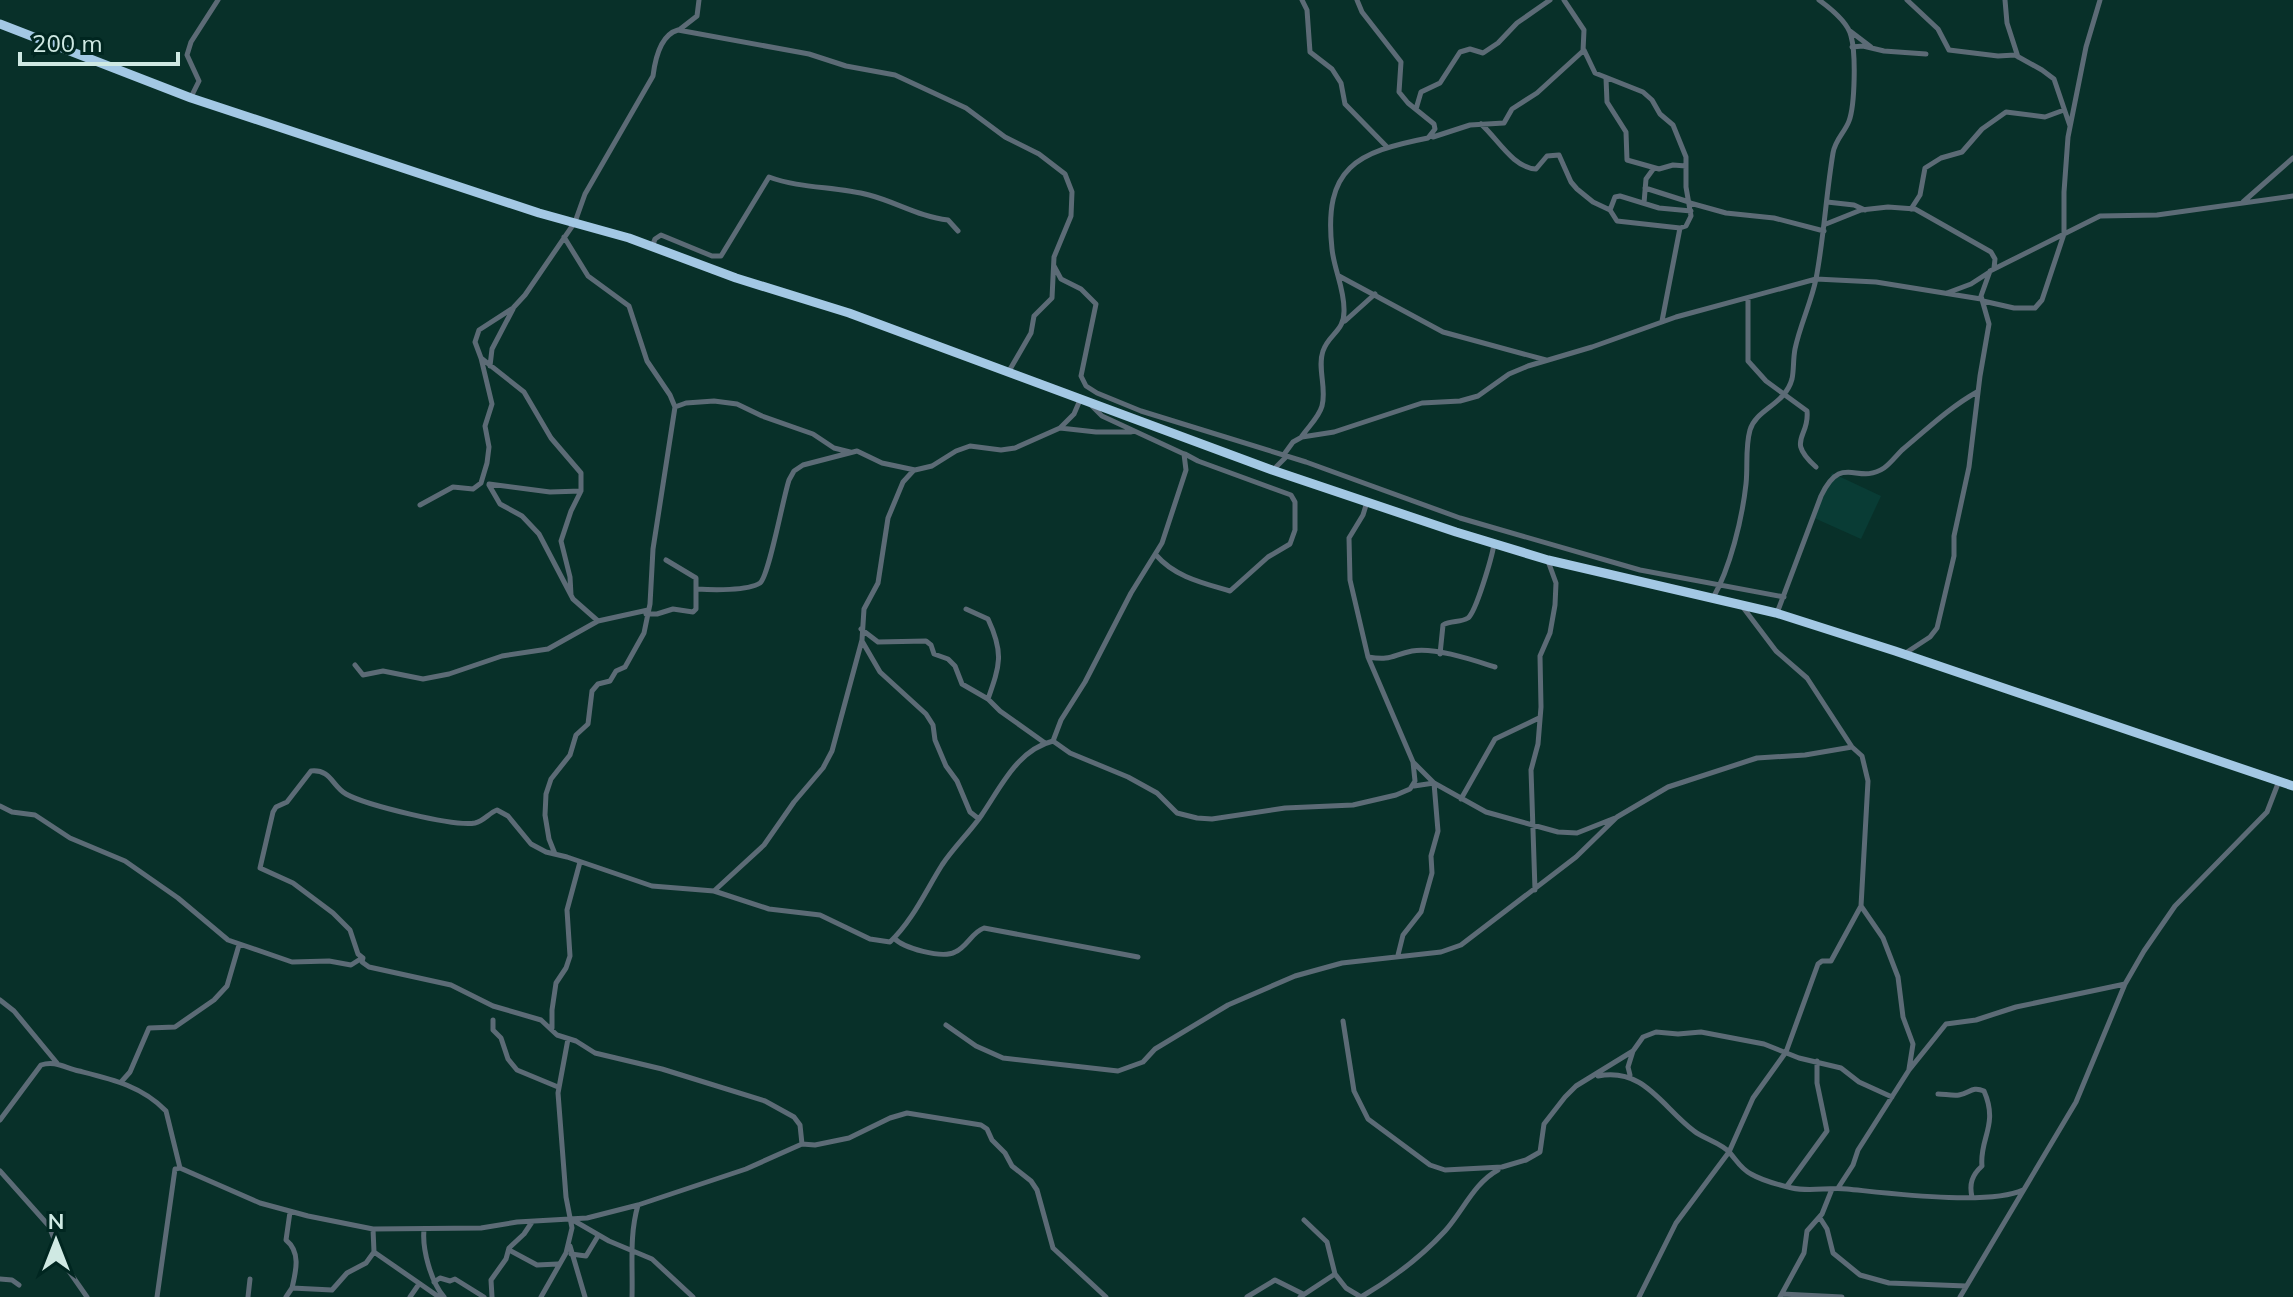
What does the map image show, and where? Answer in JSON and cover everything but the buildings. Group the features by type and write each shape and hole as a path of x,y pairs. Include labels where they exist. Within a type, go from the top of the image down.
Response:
{"highway":[{"path":"0,24 191,98 870,320 1272,470 1494,544 1548,560 1776,613 2293,786"}],"street":[{"path":"191,98 199,81 187,55 191,42 218,0"},
{"path":"490,366 492,349 513,308 575,222 585,194 653,76 664,39 697,16 699,0"},
{"path":"1302,0 1307,10 1310,52 1332,69 1341,83 1345,104 1387,147"},
{"path":"1357,0 1366,18 1401,62 1399,92 1434,124 1435,133 1428,138"},
{"path":"1416,110 1421,92 1440,83 1460,52 1470,49 1483,53 1490,49 1517,23 1550,0"},
{"path":"1481,124 1504,150 1527,168 1536,169 1547,156 1559,155 1577,189 1610,210 1619,222 1686,226 1691,211 1686,154 1673,125 1658,112 1652,100 1636,88 1593,72 1584,50 1584,30 1564,0"},
{"path":"1819,0 1833,11 1848,30 1872,48"},
{"path":"1907,0 1938,29 1949,50 2018,57 2054,79 2071,127"},
{"path":"2005,0 2007,23 2018,57"},
{"path":"1302,437 1334,432 1422,403 1460,401 1478,396 1509,374 1662,321 1816,279 1876,282 2014,308 2038,306 2064,234 2064,192 2071,127 2086,47 2100,0"},
{"path":"678,30 886,72 971,110 1005,137 1039,154 1068,177 1072,192 1071,216 1055,253 1052,298 1034,316 1031,333 1008,372"},
{"path":"1713,598 1723,585 1730,561 1729,552 1735,541 1746,487 1750,430 1755,421 1785,395 1792,378 1795,348 1816,279 1834,148 1850,116 1854,95 1848,30"},
{"path":"1852,48 1926,54"},
{"path":"1344,322 1344,297 1332,247 1332,219 1333,200 1344,173 1360,158 1387,147 1470,125 1504,123 1512,109 1537,93 1584,50"},
{"path":"1606,78 1607,102 1626,132 1626,159 1654,168 1686,166"},
{"path":"1911,209 1920,195 1925,168 1941,158 1962,152 1982,129 2002,113 2011,111 2045,117 2064,110"},
{"path":"2243,203 2293,158"},
{"path":"1644,203 1646,179 1654,168"},
{"path":"652,247 661,235 712,256 721,256 769,177 794,184 869,195 932,218 948,220 958,231"},
{"path":"1645,188 1726,213 1824,228 1841,216 1865,210 1911,209 1951,227 1991,252 1995,259 1982,300 1989,324 1969,467 1954,536 1954,556 1937,628 1930,637 1903,655"},
{"path":"1610,210 1617,196 1659,208 1691,211"},
{"path":"1946,293 1971,284 1992,270 2100,216 2157,215 2293,196"},
{"path":"1827,202 1854,205 1865,210"},
{"path":"1662,321 1680,228"},
{"path":"555,854 545,815 549,785 570,755 576,735 588,724 590,694 596,686 610,681 616,671 628,663 643,636 675,407 647,361 629,306 588,276 564,237"},
{"path":"1054,265 1061,279 1081,289 1096,304 1081,380 1097,393 1160,418 1286,457 1460,518 1640,570 1784,597"},
{"path":"1339,276 1443,332 1547,361"},
{"path":"1272,470 1286,457 1289,446 1302,437 1322,407 1323,350 1344,322 1375,294"},
{"path":"1748,298 1748,361 1766,381 1807,411 1800,448 1816,467"},
{"path":"420,505 453,487 477,488 483,477 489,453 485,424 492,401 475,344 477,334 513,308"},
{"path":"481,358 524,392 551,438 581,473 581,491 561,541 571,595"},
{"path":"1776,613 1830,479 1839,473 1869,473 1886,467 1937,421 1978,391"},
{"path":"714,891 764,845 828,759 862,640 866,602 878,583 894,502 907,476 915,470 932,466 960,449 974,446 1001,450 1015,448 1060,428 1074,414 1080,400"},
{"path":"675,407 714,401 737,404 813,434 834,448 851,453"},
{"path":"1091,404 1102,416 1134,432 1198,461 1291,495 1295,502 1292,541 1244,576 1230,591 1184,576 1156,555"},
{"path":"1060,428 1134,432"},
{"path":"697,589 746,589 760,583 768,570 779,514 792,474 803,465 861,452 882,463 915,470"},
{"path":"1053,741 1061,720 1085,682 1131,593 1156,555 1186,470 1184,454"},
{"path":"1186,470 1198,461"},
{"path":"483,477 500,504 522,516 541,538 571,595 598,621"},
{"path":"489,485 550,492 581,491"},
{"path":"1367,501 1348,543 1350,580 1368,657 1413,762 1414,786"},
{"path":"1440,654 1443,625 1449,621 1463,620 1472,614 1494,544"},
{"path":"355,665 363,675 383,671 429,679 494,658 548,649 598,621 648,612 657,614 673,609 693,612 697,604 694,575 666,560"},
{"path":"1535,890 1531,770 1538,744 1540,656 1550,633 1556,583 1548,560"},
{"path":"1639,1297 1676,1223 1729,1152 1753,1098 1786,1052 1818,964 1831,961 1861,906 1868,781 1862,756 1852,747 1807,678 1776,651 1741,605"},
{"path":"966,609 988,619 1000,649 1000,662 988,699"},
{"path":"861,629 878,642 926,641 934,654 948,659 955,666 962,684 988,699 1045,743"},
{"path":"862,640 880,672 926,714 933,725 935,740 946,766 957,781 970,812 979,819"},
{"path":"1368,657 1392,659 1415,651 1455,655 1495,667"},
{"path":"1461,799 1495,739 1539,718"},
{"path":"802,1144 800,1125 794,1117 765,1101 662,1069 595,1053 576,1041 557,1035 541,1020 493,1006 451,985 374,970 362,962 350,930 342,920 293,883 259,866 276,807 287,802 311,771 324,772 340,790 353,797 439,822 476,823 497,810 508,816 535,848 652,886 714,891 769,909 820,915 886,943 894,938 921,904 949,855 979,819 1004,779 1030,752 1045,743 1053,741 1107,771 1128,777 1157,793 1177,813 1197,818 1212,819 1285,808 1353,805 1434,783"},
{"path":"1413,762 1434,783 1486,812 1558,832 1577,833 1617,817 1668,787 1732,764 1757,758 1805,755 1852,747"},
{"path":"1960,1297 2076,1102 2125,984 2169,913 2267,812 2279,781"},
{"path":"1398,955 1403,935 1421,912 1432,873 1431,856 1438,831 1434,783"},
{"path":"0,806 12,812 35,815 66,836 125,861 178,898 222,936 239,945 292,962 329,961 351,965 363,958"},
{"path":"946,1025 976,1046 1003,1058 1118,1071 1143,1062 1155,1049 1205,1017 1260,990 1321,968 1398,955 1441,952 1461,945 1589,846 1617,817"},
{"path":"553,1029 556,983 570,956 567,910 580,862"},
{"path":"1861,906 1877,926 1898,977 1903,1017 1913,1044 1909,1070"},
{"path":"894,938 908,947 949,954 958,951 984,928 1138,957"},
{"path":"121,1082 130,1072 149,1028 170,1028 182,1024 227,986 239,945"},
{"path":"1842,1297 1781,1295 1804,1253 1807,1231 1820,1218 1835,1189 1853,1165 1858,1150 1930,1041 1948,1023 1976,1020 2016,1007 2125,984"},
{"path":"0,1000 14,1011 57,1063"},
{"path":"493,1020 493,1030 501,1038 511,1063 523,1074 534,1075 558,1087"},
{"path":"1343,1021 1354,1091 1368,1119 1434,1167 1454,1171 1502,1167 1540,1152 1546,1120 1576,1086 1633,1051"},
{"path":"1631,1076 1628,1067 1634,1046 1643,1037 1661,1031 1678,1034 1701,1032 1764,1044 1799,1058 1841,1068 1859,1082 1892,1097"},
{"path":"568,1039 558,1087 566,1197 571,1219 571,1254 585,1297"},
{"path":"1787,1186 1827,1131 1817,1083 1817,1061"},
{"path":"0,1120 40,1067 57,1063 121,1082 166,1111 180,1168"},
{"path":"1593,1077 1631,1076 1691,1129 1729,1152 1750,1174 1787,1186 1972,1197 2006,1196 2024,1189"},
{"path":"1938,1094 1959,1095 1979,1088 1987,1097 1989,1132 1981,1158 1982,1166 1974,1172 1972,1197"},
{"path":"157,1297 175,1169 180,1168 260,1203 373,1229 481,1228 587,1218 638,1205 746,1169 802,1144 815,1145 849,1138 884,1120 907,1113 981,1125 1012,1166 1037,1190 1053,1248 1105,1296"},
{"path":"1304,1220 1327,1242 1335,1274 1346,1288 1361,1297 1395,1277 1447,1229 1479,1184 1502,1167"},
{"path":"0,1171 49,1226 64,1264 87,1297"},
{"path":"632,1297 633,1251 630,1242 638,1205"},
{"path":"285,1296 292,1288 296,1269 295,1252 286,1237 290,1212"},
{"path":"1820,1218 1827,1229 1833,1253 1860,1275 1889,1283 1967,1286"},
{"path":"571,1219 598,1236 652,1259 693,1297"},
{"path":"492,1297 489,1283 508,1256 509,1249 532,1222"},
{"path":"292,1288 332,1290 347,1273 366,1263 374,1252 373,1229"},
{"path":"424,1230 423,1246 442,1297"},
{"path":"571,1254 586,1256 598,1236"},
{"path":"541,1297 570,1245"},
{"path":"509,1249 537,1265 559,1264"},
{"path":"374,1252 442,1297"},
{"path":"1247,1297 1275,1280 1302,1296 1335,1274"},
{"path":"434,1282 440,1278 455,1279 484,1297"},
{"path":"0,1279 12,1280 19,1285"},
{"path":"248,1297 250,1279"},
{"path":"410,1297 419,1284"}],"shaded area":[{"path":"1832,473 1881,496 1861,539 1812,517"}]}
